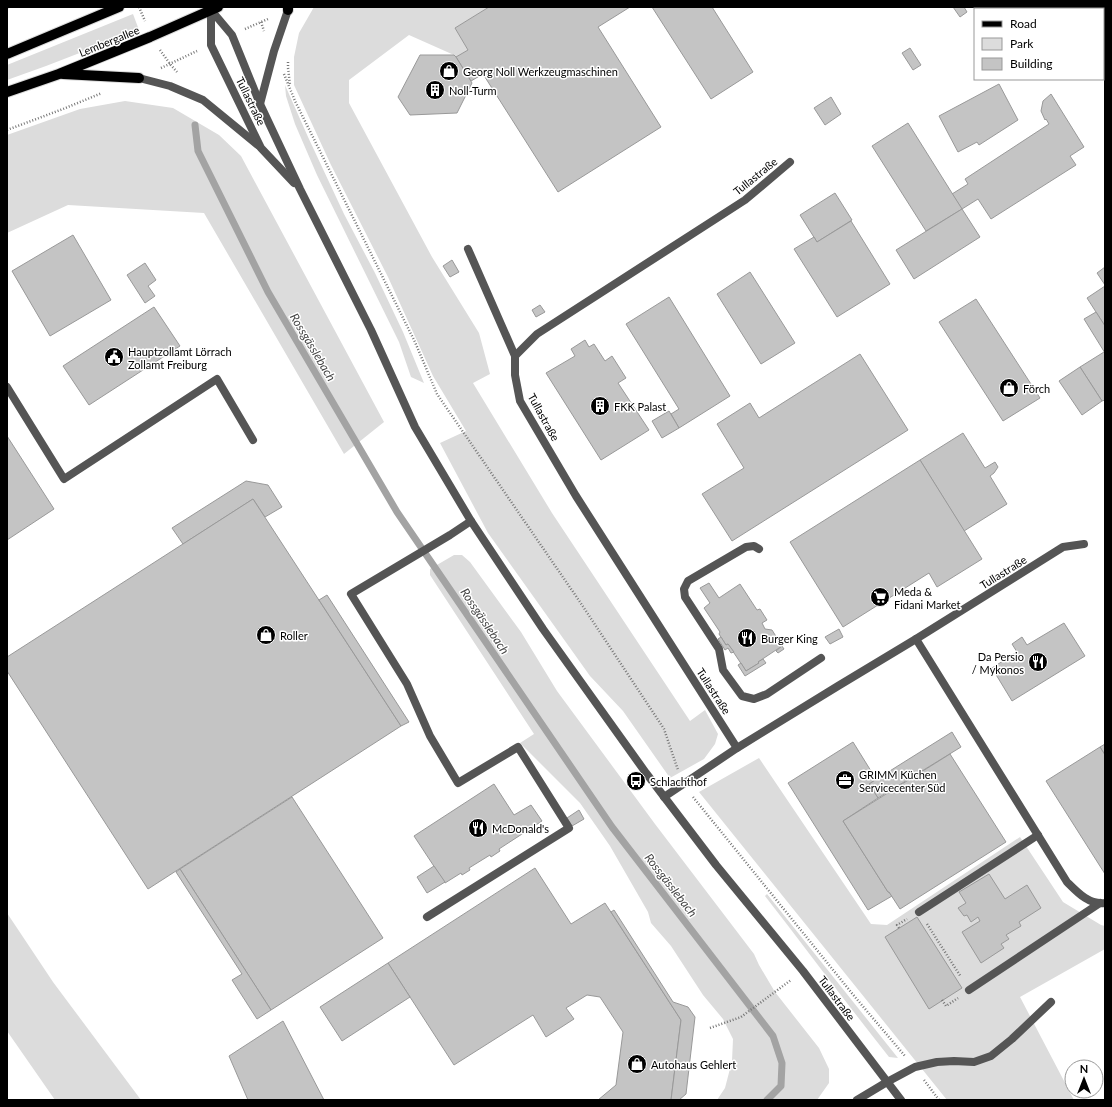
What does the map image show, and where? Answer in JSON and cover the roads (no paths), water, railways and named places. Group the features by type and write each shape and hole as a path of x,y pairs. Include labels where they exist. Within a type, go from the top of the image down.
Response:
{"main road":[{"path":"7,54 119,7"},
{"name":"Lembergallee","path":"7,92 59,74 150,37 213,8"},
{"path":"59,74 139,78"}],"street":[{"name":"Tullastraße","path":"213,8 232,35 260,104 300,189 371,330 415,427 471,521 543,629 664,796 716,865 803,971 902,1100"},
{"name":"Tullastraße","path":"213,8 211,45 261,148 300,189"},
{"path":"260,104 274,51 288,8"},
{"path":"139,78 170,86 203,100 261,148"},
{"name":"Tullastraße","path":"737,748 576,496 520,401 515,375 515,356 537,334 745,200 790,162"},
{"path":"468,249 515,356"},
{"path":"7,387 64,479 217,379 253,440"},
{"path":"427,917 569,828 518,747 458,783 430,736 407,684 351,594 471,521"},
{"name":"Tullastraße","path":"664,796 737,748 1063,547 1084,544"},
{"path":"759,549 754,546 746,547 688,581 684,589 685,597 719,649 724,670 742,696 754,699 766,694 821,658"},
{"path":"916,639 1068,882 1084,898 1103,903"},
{"path":"919,912 1038,835"},
{"path":"969,990 1103,903"},
{"path":"857,1100 915,1067 954,1060 974,1062 991,1056 1012,1039 1051,1002"}],"waterway":[{"name":"Rossgässlebach","path":"195,125 198,151 268,292 397,512 612,827 773,1036 782,1063 781,1086 767,1100"}],"place":[{"name":"Georg Noll Werkzeugmaschinen","path":"449,71"},
{"name":"Noll-Turm","path":"435,90"},
{"name":"Hauptzollamt Lörrach Zollamt Freiburg","path":"114,357"},
{"name":"Förch","path":"1009,388"},
{"name":"FKK Palast","path":"600,406"},
{"name":"Meda & Fidani Market","path":"880,597"},
{"name":"Roller","path":"266,635"},
{"name":"Burger King","path":"747,638"},
{"name":"Da Persio / Mykonos","path":"1038,662"},
{"name":"GRIMM Küchen Servicecenter Süd","path":"845,780"},
{"name":"Schlachthof","path":"636,781"},
{"name":"McDonald's","path":"478,828"},
{"name":"Autohaus Gehlert","path":"637,1064"}]}
